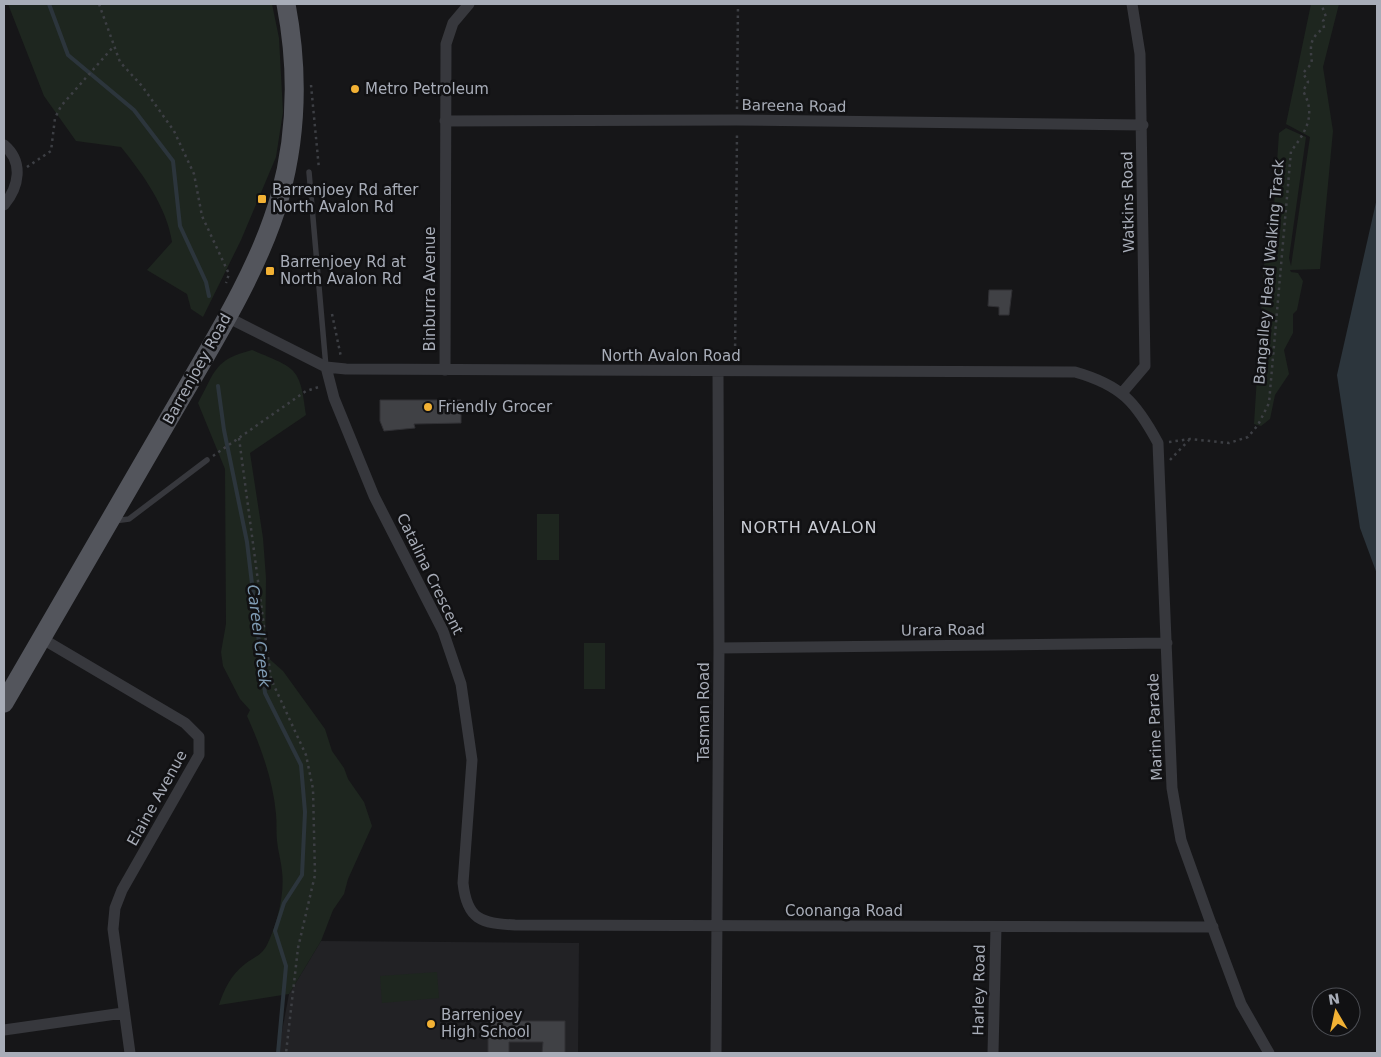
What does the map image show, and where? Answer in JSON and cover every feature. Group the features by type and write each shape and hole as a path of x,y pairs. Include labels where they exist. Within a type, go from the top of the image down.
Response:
{"main road":[{"name":"Barrenjoey Road","path":"4,704 227,317 264,241 280,196 290,144 294,96 292,34 286,4"}],"street":[{"name":"Binburra Avenue","path":"444,370 446,44 453,24 469,4"},
{"name":"Watkins Road","path":"1122,393 1145,366 1140,54 1132,4"},
{"name":"Bareena Road","path":"446,121 738,120 1142,125"},
{"path":"4,145 18,172 16,188 4,205"},
{"name":"North Avalon Road","path":"227,317 326,368 1075,372 1094,377 1122,393"},
{"name":"Catalina Crescent","path":"326,368 330,384 374,496 444,631 461,684 472,760 464,884 466,903 477,918"},
{"name":"Tasman Road","path":"716,1053 719,648 718,371"},
{"name":"Marine Parade","path":"1122,393 1142,413 1158,443 1172,788 1181,840 1241,1004 1269,1053"},
{"name":"Elaine Avenue","path":"41,638 185,723 199,737 200,755 122,890 115,908 113,929 123,1013 130,1053"},
{"name":"Urara Road","path":"719,648 1167,643"},
{"name":"Coonanga Road","path":"477,918 490,924 515,925 1213,927"},
{"name":"Harley Road","path":"993,1053 996,926"},
{"path":"4,1030 123,1013"}],"lane":[{"path":"310,172 326,368"},
{"path":"109,522 129,519 207,460"}],"path":[{"path":"99,4 120,62 142,86 174,131 194,174 202,216 229,274 226,287"},
{"path":"735,371 738,4"},
{"name":"Bangalley Head Walking Track","path":"1158,443 1190,439 1229,443 1248,437 1258,425 1269,403 1291,150 1306,133 1310,103 1303,91 1308,82 1303,73 1312,63 1309,52 1311,41 1324,28 1323,21 1326,17 1323,4"},
{"path":"18,172 51,151 55,118 74,89 114,46"},
{"path":"219,452 306,391 330,384"},
{"path":"239,438 271,679 306,756 313,790 315,876 298,948 286,1053"},
{"path":"1160,469 1190,439"}],"shaded area":[{"path":"8,4 272,4 279,38 283,112 276,157 241,240 203,317 191,309 187,294 147,270 172,242 165,216 152,191 121,147 76,141 44,96"},
{"path":"1311,4 1339,4 1323,67 1333,131 1320,269 1290,270 1291,272 1298,273 1303,281 1297,310 1293,314 1293,333 1284,350 1289,374 1275,395 1270,419 1261,426 1254,424 1265,250 1271,250 1279,133 1286,128 1306,137 1289,258 1291,266 1310,137 1286,124"},
{"path":"1377,198 1377,574 1360,528 1337,375"},
{"path":"252,350 278,361 293,371 301,387 306,415 250,453 263,538 266,578 265,655 283,671 325,729 332,751 364,802 372,826 348,879 344,894 333,910 321,941 289,994 219,1005 226,988 236,973 265,949 277,918 283,880 277,838 276,814 269,776 262,752 247,716 250,710 240,699 223,666 221,652 226,624 225,469 198,403 213,374 223,362"},
{"path":"537,514 559,514 559,560 537,560"},
{"path":"584,643 605,643 605,689 584,689"},
{"name":"Barrenjoey High School","path":"321,941 579,943 578,1053 278,1053 289,994"},
{"path":"437,972 439,998 382,1003 380,976"}],"building":[{"path":"989,290 1012,290 1009,315 999,315 999,307 988,306"},
{"path":"380,400 461,400 461,423 414,424 415,428 384,431 380,421"},
{"path":"488,1021 565,1021 565,1053 542,1053 543,1042 509,1042 509,1053 488,1053"}],"waterway":[{"name":"Careel Creek","path":"49,4 68,55 134,110 173,161 180,226 206,282 209,296"},
{"name":"Careel Creek","path":"218,386 224,430 247,542 265,693 301,765 305,812 302,875 284,903 275,931 286,966 278,1053"}],"place":[{"name":"Metro Petroleum","path":"355,89"},
{"name":"Barrenjoey Rd after North Avalon Rd","path":"262,199"},
{"name":"Barrenjoey Rd at North Avalon Rd","path":"270,271"},
{"name":"Friendly Grocer","path":"428,407"},
{"name":"Barrenjoey High School","path":"431,1024"}],"district":[{"name":"NORTH AVALON","path":"809,527"}]}
